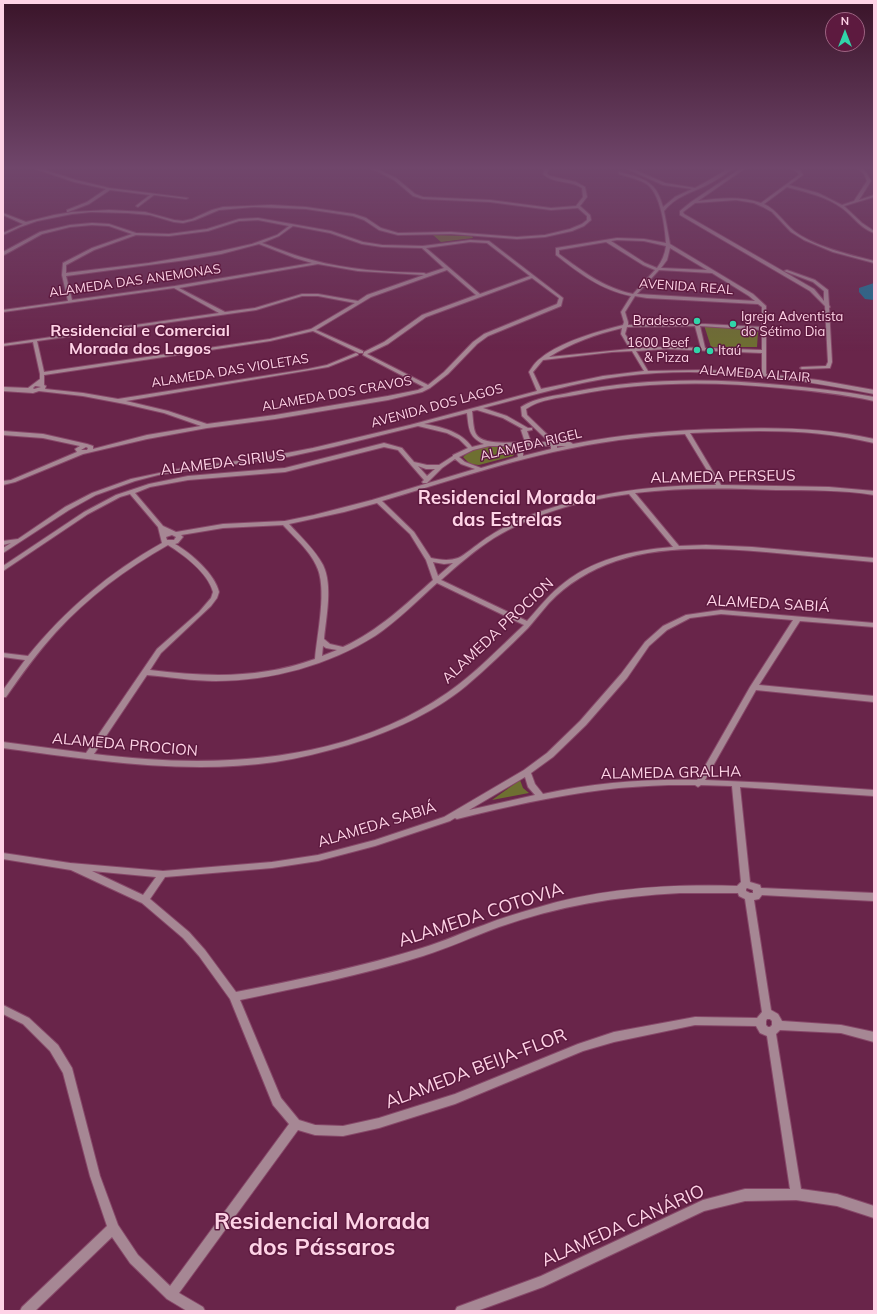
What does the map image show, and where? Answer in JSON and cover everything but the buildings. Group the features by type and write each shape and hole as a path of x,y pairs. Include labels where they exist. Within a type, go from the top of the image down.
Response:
{"street":[{"path":"3,234 14,228"},
{"path":"3,254 34,236 59,228"},
{"path":"119,228 136,234"},
{"path":"70,301 64,275 64,264 69,260 110,242 136,234 182,234 213,228"},
{"path":"64,275 215,254 260,243 285,232 289,228"},
{"path":"311,228 331,232 373,245 397,248 423,247 478,295"},
{"path":"379,228 398,234 451,233 522,238 558,233 573,228"},
{"path":"647,372 634,349 623,334 626,322 623,312 633,295 659,267 666,256 668,238 666,228"},
{"path":"705,228 817,294 828,307"},
{"path":"787,228 804,239 838,252 874,262"},
{"name":"AVENIDA REAL","path":"653,241 668,238"},
{"path":"617,239 619,249"},
{"name":"AVENIDA REAL","path":"617,239 653,241 668,245 685,254 760,302 647,297 633,295 605,287 556,252 560,248 606,240 617,239"},
{"path":"606,240 644,264 670,271 714,272"},
{"name":"ALAMEDA DOS CRAVOS","path":"79,450 207,426 408,394 428,387 446,374 480,338 558,305 561,298 492,244 476,241 423,247"},
{"path":"260,243 317,263 377,272 428,274"},
{"path":"666,256 685,254"},
{"name":"ALAMEDA DAS ANEMONAS","path":"3,311 175,287 317,263"},
{"path":"769,265 820,284 827,294 830,362 828,367 802,368"},
{"path":"690,272 704,266"},
{"path":"42,374 270,340 313,330 331,321 358,302 388,288 448,268"},
{"path":"788,276 795,274"},
{"name":"ALAMEDA DAS VIOLETAS","path":"120,400 308,370 343,360 386,343 424,316 533,276"},
{"path":"175,287 223,313"},
{"path":"817,294 827,294"},
{"path":"3,345 268,306 302,295 318,295 358,302"},
{"path":"760,302 766,311 764,374"},
{"path":"539,390 531,372 542,359 560,348 599,332 625,326 697,325 765,329"},
{"path":"697,325 703,348"},
{"path":"313,330 428,387"},
{"path":"35,340 42,374 38,386"},
{"path":"542,359 634,349 703,348 764,352"},
{"name":"AVENIDA DOS LAGOS","path":"3,551 82,500 107,488 130,480 161,473 299,453 469,411 539,390 590,380 647,372 692,371 764,374 874,392"},
{"name":"ALAMEDA ALTAIR","path":"540,430 524,415 522,411 526,406 595,389 629,384 691,381 748,383 826,391 874,399"},
{"path":"3,389 17,390 38,386 52,391 120,400 169,412 207,426"},
{"path":"477,408 505,417 527,428 540,430 554,444 554,450"},
{"path":"469,411 473,434 479,440 489,444"},
{"path":"416,424 450,432 461,437 471,449"},
{"path":"527,428 524,430 528,443"},
{"name":"ALAMEDA RIGEL","path":"177,537 200,530 223,526 285,523 339,512 521,458 584,444 687,432 794,430 843,434 874,441"},
{"path":"687,432 719,486"},
{"path":"3,433 43,436 89,447"},
{"path":"3,483 13,481 68,457 79,450 71,442"},
{"path":"421,487 440,467 455,456 471,449 489,444 584,444"},
{"path":"511,444 520,450 521,458"},
{"name":"ALAMEDA SIRIUS","path":"3,568 86,513 106,502 131,492 168,482 188,478 285,470 377,445 397,447 429,478"},
{"path":"455,456 463,463 480,470"},
{"path":"412,461 426,467 440,467"},
{"path":"429,478 442,481"},
{"name":"ALAMEDA PERSEUS","path":"144,672 200,678 232,678 263,674 318,660 344,649 376,632 460,560 489,539 551,509 578,502 631,492 719,486 845,490 874,493"},
{"path":"131,492 161,527 177,537 182,550"},
{"path":"631,492 676,547"},
{"path":"377,500 412,533 429,560 436,580 528,624"},
{"path":"285,523 310,551 320,566 324,576 325,588 318,660"},
{"path":"88,757 144,672 166,644 207,609 216,595 215,588 207,576 182,550 166,540 161,527"},
{"path":"3,695 42,644 75,609 147,553 166,540 177,537"},
{"path":"166,540 177,537"},
{"path":"3,543 22,539"},
{"name":"ALAMEDA PROCION","path":"3,745 88,757 173,765 227,765 296,756 342,745 405,721 439,702 462,685 528,624 551,597 575,578 594,568 626,556 676,547 731,547 874,560"},
{"path":"429,560 444,562 460,560"},
{"name":"ALAMEDA SABIÁ","path":"3,856 70,866 122,869 163,874 233,870 318,858 375,843 447,819 527,772 550,755 583,723 624,676 647,644 664,628 678,620 699,613 721,612 874,625"},
{"path":"698,784 754,687 798,618"},
{"path":"320,640 328,646 344,649"},
{"path":"3,655 31,659"},
{"path":"754,687 874,699"},
{"path":"527,772 531,785 540,796"},
{"name":"ALAMEDA GRALHA","path":"447,819 540,796 603,786 698,784 874,793"},
{"path":"736,785 743,887 749,897 764,1029 841,1029 874,1037"},
{"path":"70,866 144,900 186,935 202,953 234,997 277,1101 296,1124 171,1295"},
{"path":"144,900 163,874"},
{"path":"743,887 754,885 758,891"},
{"name":"ALAMEDA COTOVIA","path":"234,997 360,970 425,951 506,920 579,900 640,890 743,887"},
{"path":"758,891 874,897"},
{"path":"749,897 756,896 758,891"},
{"path":"3,1009 26,1021 54,1048 68,1071 96,1176 113,1228 134,1259 171,1295 199,1311"},
{"path":"763,1018 774,1018 796,1194"},
{"name":"ALAMEDA BEIJA-FLOR","path":"296,1124 314,1130 343,1131 379,1123 455,1099 582,1047 614,1036 695,1021 763,1018"},
{"name":"ALAMEDA CANÁRIO","path":"460,1311 543,1281 704,1206 745,1195 796,1194 837,1200 874,1212"},
{"path":"26,1311 113,1228"}],"shaded area":[{"path":"433,235 472,236 473,238 441,242"},
{"path":"704,325 758,332 757,347 711,347"},
{"path":"495,445 508,445 513,447 515,452 513,456 479,465 470,464 463,457 473,450"},
{"path":"520,780 523,788 529,793 492,800"}],"water":[{"path":"874,283 874,300 865,299 859,292 859,288"}],"place":[{"name":"Bradesco","path":"697,321"},
{"name":"Igreja Adventista do Sétimo Dia","path":"733,324"},
{"name":"1600 Beef & Pizza","path":"697,350"},
{"name":"Itaú","path":"710,351"}],"district":[{"name":"Residencial e Comercial Morada dos Lagos","path":"140,340"},
{"name":"Residencial Morada das Estrelas","path":"507,509"},
{"name":"Residencial Morada dos Pássaros","path":"322,1235"}]}
